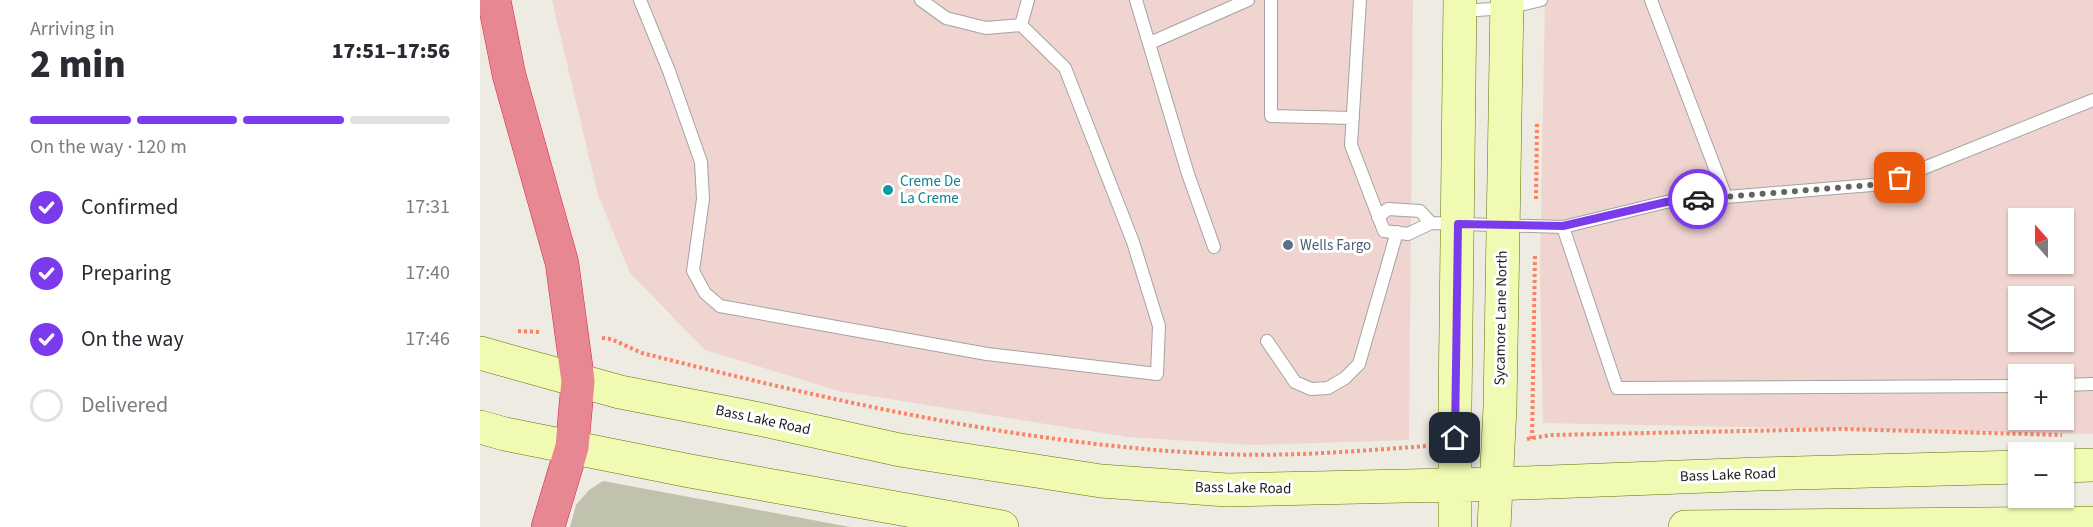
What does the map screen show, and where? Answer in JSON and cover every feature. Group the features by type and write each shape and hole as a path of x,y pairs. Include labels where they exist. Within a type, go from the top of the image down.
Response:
{"highway":[{"path":"494,0 509,75 562,263 578,381 573,447 548,527"},
{"path":"480,23 509,75"}],"main road":[{"name":"Sycamore Lane North","path":"1494,527 1498,440 1507,4"},
{"path":"1455,527 1455,445 1444,223 1460,6"},
{"name":"Bass Lake Road","path":"480,353 620,392 900,450 1101,482 1227,490 2008,467"},
{"path":"480,427 690,471 1002,527"},
{"path":"2074,454 2093,465"},
{"path":"1685,527 2093,523"}],"lane":[{"path":"640,0 669,71 701,162 703,199 693,271 705,293 720,306 987,354 1157,374 1159,326 1132,242 1065,68 1021,25 986,28 946,18 921,0"},
{"path":"1021,25 1028,0"},
{"path":"1136,0 1188,174 1214,247"},
{"path":"1150,43 1248,0"},
{"path":"1271,0 1271,116 1353,118"},
{"path":"1360,0 1351,145 1384,231 1408,234 1444,223 1563,226 1666,202 1884,184 2093,100"},
{"path":"1460,6 1541,0"},
{"path":"1651,0 1726,197"},
{"path":"1378,217 1388,209 1420,211 1444,223"},
{"path":"1563,226 1617,388 2008,386"},
{"path":"1267,341 1295,382 1311,389 1328,388 1346,378 1359,364 1397,232"},
{"path":"2074,385 2093,384"}],"path":[{"path":"514,331 571,332 611,339 642,353 852,404 1077,442 1219,454 1306,453 1455,445"},
{"path":"1498,440 1532,439 1551,435 1842,429 2008,444"}],"shaded area":[{"path":"552,0 1413,0 1409,440 1252,445 1128,437 839,391 705,350 630,273 598,195"},
{"path":"1545,0 2093,0 2093,434 1543,423 1540,271"},
{"path":"603,481 850,527 570,527 576,505 589,490"}],"way so far":[{"path":"1698,199 1884,184 1900,178"}],"place":[{"name":"Creme De La Creme","path":"888,190"},
{"name":"Wells Fargo","path":"1288,245"}],"route":[{"path":"1455,438 1458,224 1563,226 1666,202 1698,199"}]}
